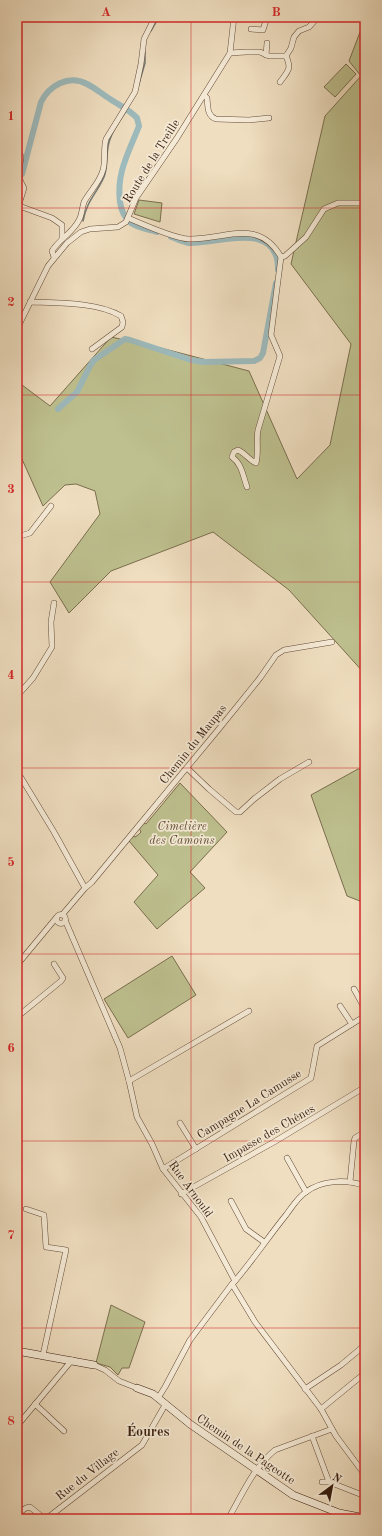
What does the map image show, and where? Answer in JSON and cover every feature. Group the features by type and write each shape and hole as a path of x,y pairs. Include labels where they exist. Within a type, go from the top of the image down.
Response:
{"street":[{"path":"54,256 52,251 75,227 85,202 101,177 104,169 104,145 106,139 135,92 142,64 144,39 155,17"},
{"path":"234,17 230,53 260,52 266,55 286,56"},
{"path":"251,29 264,30 267,17"},
{"path":"286,56 291,48 294,37 299,31 309,27 318,17"},
{"path":"266,55 267,43"},
{"name":"Route de la Treille","path":"17,329 45,270 54,256 81,232 94,228 118,227 128,219 136,198 178,138 230,53"},
{"path":"280,82 290,64 286,56"},
{"path":"204,95 207,98 208,111 212,118 249,120 269,118"},
{"path":"17,151 21,156 18,170 19,179 24,191 19,203 20,206 52,218 62,225 62,239"},
{"path":"281,257 285,256 306,237 324,209 338,203 365,203"},
{"path":"128,219 188,239 253,234 265,238 275,247 281,257 271,335 280,356 258,430 256,441 258,458 256,463 251,461 238,450 234,452 232,457 238,461 247,487"},
{"path":"30,302 92,307 115,312 121,316 122,327 92,349"},
{"path":"17,537 30,532 51,506"},
{"path":"17,696 33,678 52,647 51,622 54,603"},
{"name":"Chemin du Maupas","path":"62,915 92,882 187,768 260,678 276,655 284,650 332,642"},
{"path":"187,768 209,790 236,812 240,812 280,779 309,762"},
{"path":"17,771 54,832 85,888"},
{"name":"Rue Arnould","path":"62,915 65,917 60,921 69,930 120,1048 137,1117 152,1144 163,1169 181,1194 201,1217 233,1282 255,1322 321,1409 336,1436 365,1475"},
{"path":"17,965 51,925 60,921"},
{"path":"17,1017 61,981 63,978 62,974 54,964"},
{"path":"354,989 365,1009"},
{"path":"340,1006 352,1024"},
{"path":"129,1081 249,1010"},
{"name":"Campagne La Camusse","path":"163,1169 311,1078 317,1046 365,1016"},
{"name":"Impasse des Chênes","path":"181,1194 274,1142 365,1087"},
{"path":"180,1123 196,1150"},
{"path":"350,1182 354,1141 355,1138 365,1132"},
{"path":"287,1158 306,1192"},
{"path":"158,1398 190,1340 300,1196 323,1184 350,1182 365,1186"},
{"path":"231,1201 246,1229 264,1242"},
{"path":"26,1209 44,1215 46,1247 66,1250 42,1355"},
{"path":"305,1389 341,1365 365,1345"},
{"path":"17,1351 94,1365 119,1381 137,1388"},
{"path":"17,1426 72,1360"},
{"path":"321,1409 365,1372"},
{"name":"Chemin de la Pageotte","path":"137,1388 149,1392 158,1398 190,1424 293,1495 339,1513 365,1518"},
{"path":"35,1404 64,1431"},
{"name":"Rue du Village","path":"46,1519 142,1445 165,1405"},
{"path":"228,1519 260,1464 275,1450 332,1429"},
{"path":"312,1436 328,1482"},
{"path":"322,1482 328,1482 365,1496"},
{"path":"17,1514 30,1507 46,1519"}],"green space":[{"path":"365,19 365,674 289,590 213,532 111,571 69,613 50,582 100,514 95,491 76,484 65,485 43,506 17,448 17,390 22,385 50,406 111,337 161,348 249,371 297,479 330,445 351,344 291,264 325,116 361,76 349,61"},
{"path":"346,64 356,74 335,97 324,87"},
{"path":"139,200 162,203 160,222 134,214"},
{"path":"358,769 365,769 365,903 347,896 311,795"},
{"name":"Cimetière des Camoins","path":"180,783 227,832 190,872 205,888 157,929 134,902 158,875 129,841 132,836 135,837 141,832 139,828 144,823 146,824"},
{"path":"172,956 196,995 128,1038 104,999"},
{"path":"111,1305 145,1322 129,1368 122,1368 118,1375 110,1367 96,1363"}],"waterway":[{"path":"151,31 159,17"},
{"path":"138,87 145,63 145,52"},
{"path":"22,174 41,102 44,96 54,87 66,81 73,80 87,84 128,110 137,118 139,126 124,163 120,182 120,205 125,216 131,223 157,232"},
{"path":"83,221 87,208 104,177 108,147 111,137 126,111"},
{"path":"171,237 189,243 245,238 258,239 269,244 276,254 278,270"},
{"path":"58,409 77,392 94,360 125,339 191,360 204,362 254,361 260,358 263,353 276,283"}],"district":[{"name":"Éoures","path":"148,1431"}]}
